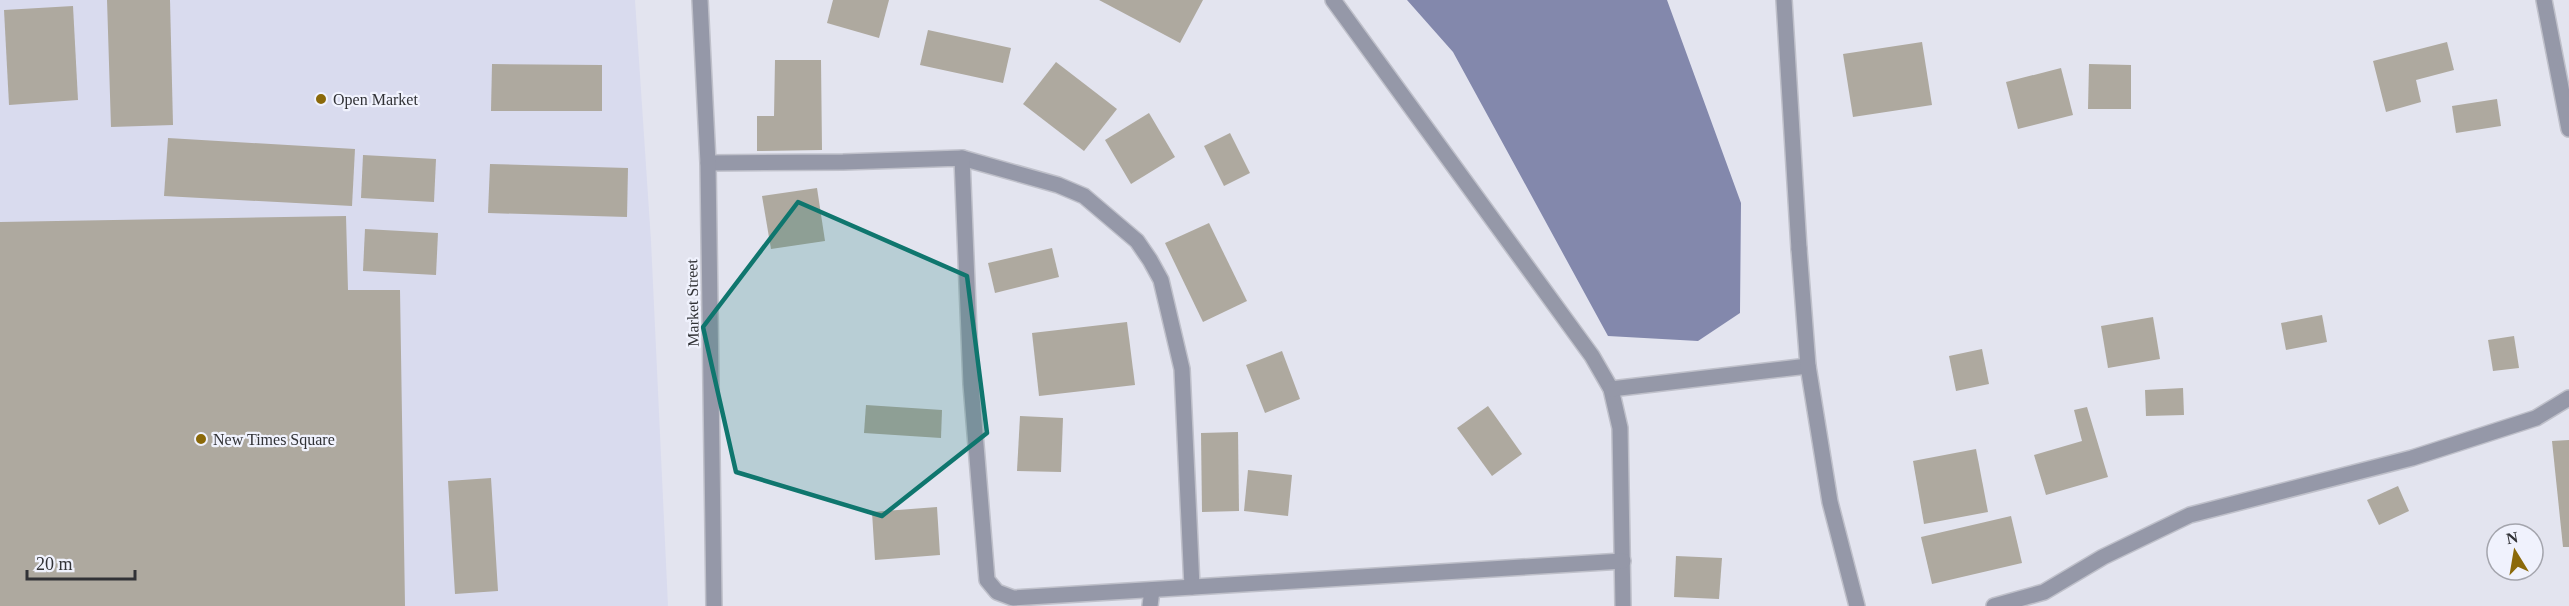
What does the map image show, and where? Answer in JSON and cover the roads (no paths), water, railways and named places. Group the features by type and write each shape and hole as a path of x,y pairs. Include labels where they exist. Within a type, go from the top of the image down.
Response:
{"street":[{"name":"Market Street","path":"700,0 708,163 714,606"},
{"path":"1334,0 1592,356 1611,389 1620,428 1623,606"},
{"path":"1784,0 1808,366 1830,502 1857,606"},
{"path":"2544,0 2569,129"},
{"path":"962,158 971,384 987,580 997,592 1013,598 1623,561"},
{"path":"708,163 962,158 1058,185 1084,196 1137,241 1161,280 1182,369 1192,587"},
{"path":"1611,389 1808,366"},
{"path":"1994,606 2044,592 2103,557 2190,515 2412,458 2536,418 2569,398"},
{"path":"1150,606 1152,590"}],"water":[{"path":"1407,0 1667,0 1741,203 1740,313 1698,341 1608,336 1453,52"}],"place":[{"name":"Open Market","path":"321,99"},
{"name":"New Times Square","path":"201,439"}]}
